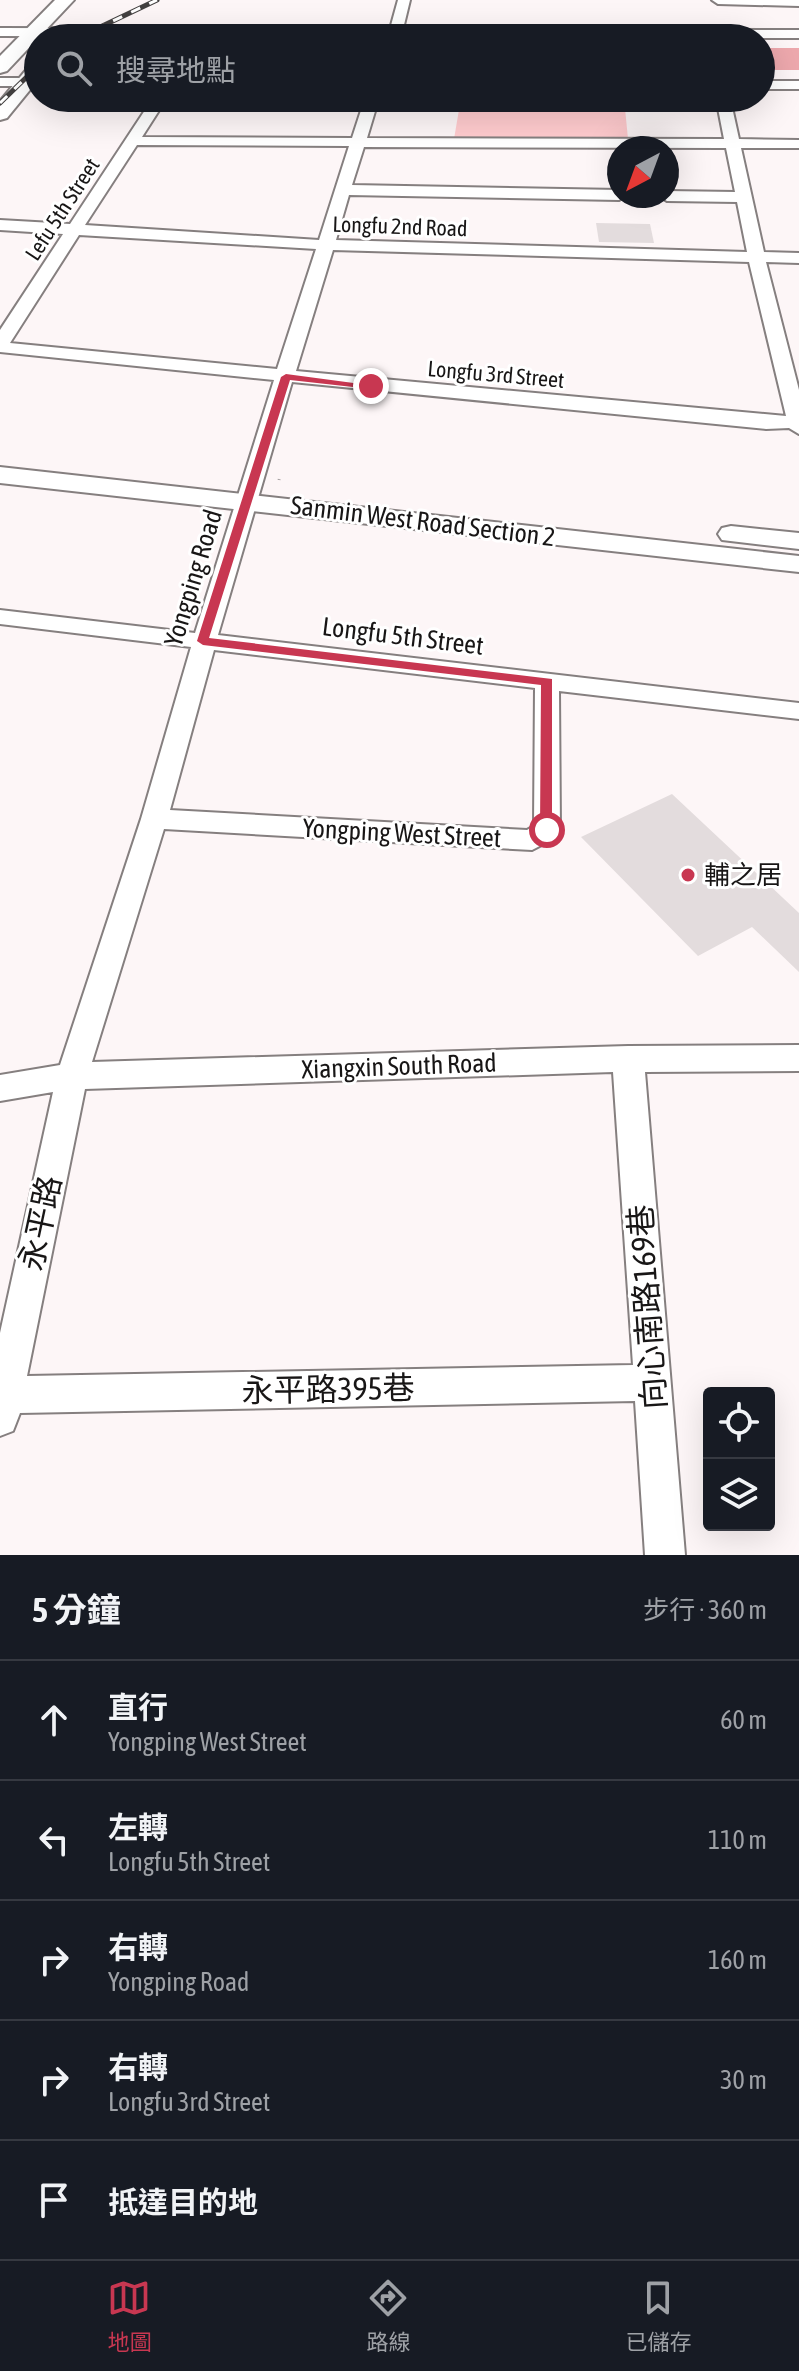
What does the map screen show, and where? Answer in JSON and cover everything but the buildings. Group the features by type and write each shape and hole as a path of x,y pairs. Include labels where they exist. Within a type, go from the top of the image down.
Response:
{"main road":[{"path":"40,24 65,0"},
{"path":"73,24 83,11"},
{"path":"0,67 24,41"},
{"path":"0,114 24,88"}],"street":[{"path":"397,24 404,0"},
{"path":"718,0 799,2"},
{"path":"704,14 706,24"},
{"path":"0,32 24,33"},
{"path":"775,35 799,34"},
{"path":"0,82 24,78"},
{"path":"775,85 799,85"},
{"name":"Lefu 5th Street","path":"0,344 151,112"},
{"name":"Yongping Road","path":"72,1076 154,819 203,641 368,112"},
{"path":"726,112 799,424"},
{"path":"133,141 799,144"},
{"path":"343,190 607,195"},
{"path":"679,196 746,197"},
{"name":"Longfu 2nd Road","path":"0,225 326,245 799,258"},
{"name":"Longfu 3rd Street","path":"0,344 5,348 286,377 799,424"},
{"name":"Sanmin West Road Section 2","path":"0,457 249,493 799,564"},
{"name":"Sanmin West Road Section 2","path":"0,475 249,493 799,541"},
{"name":"Longfu 5th Street","path":"0,617 799,711"},
{"name":"Yongping West Street","path":"154,819 532,840 547,830 547,682"},
{"name":"Xiangxin South Road","path":"0,1088 72,1076 628,1059 799,1058"},
{"name":"向心南路169巷","path":"628,1059 665,1555"},
{"name":"永平路","path":"2,1407 72,1076"},
{"name":"永平路395巷","path":"2,1407 653,1383"}],"shaded area":[{"path":"775,48 799,48 799,70 775,70"},
{"path":"459,112 625,112 628,136 607,136 607,139 454,139"}],"railway":[{"path":"106,24 157,0"},
{"path":"0,103 24,80"}],"place":[{"name":"輔之居","path":"688,875"}],"route":[{"path":"371,386 286,377 203,641 547,682 547,830"}]}
